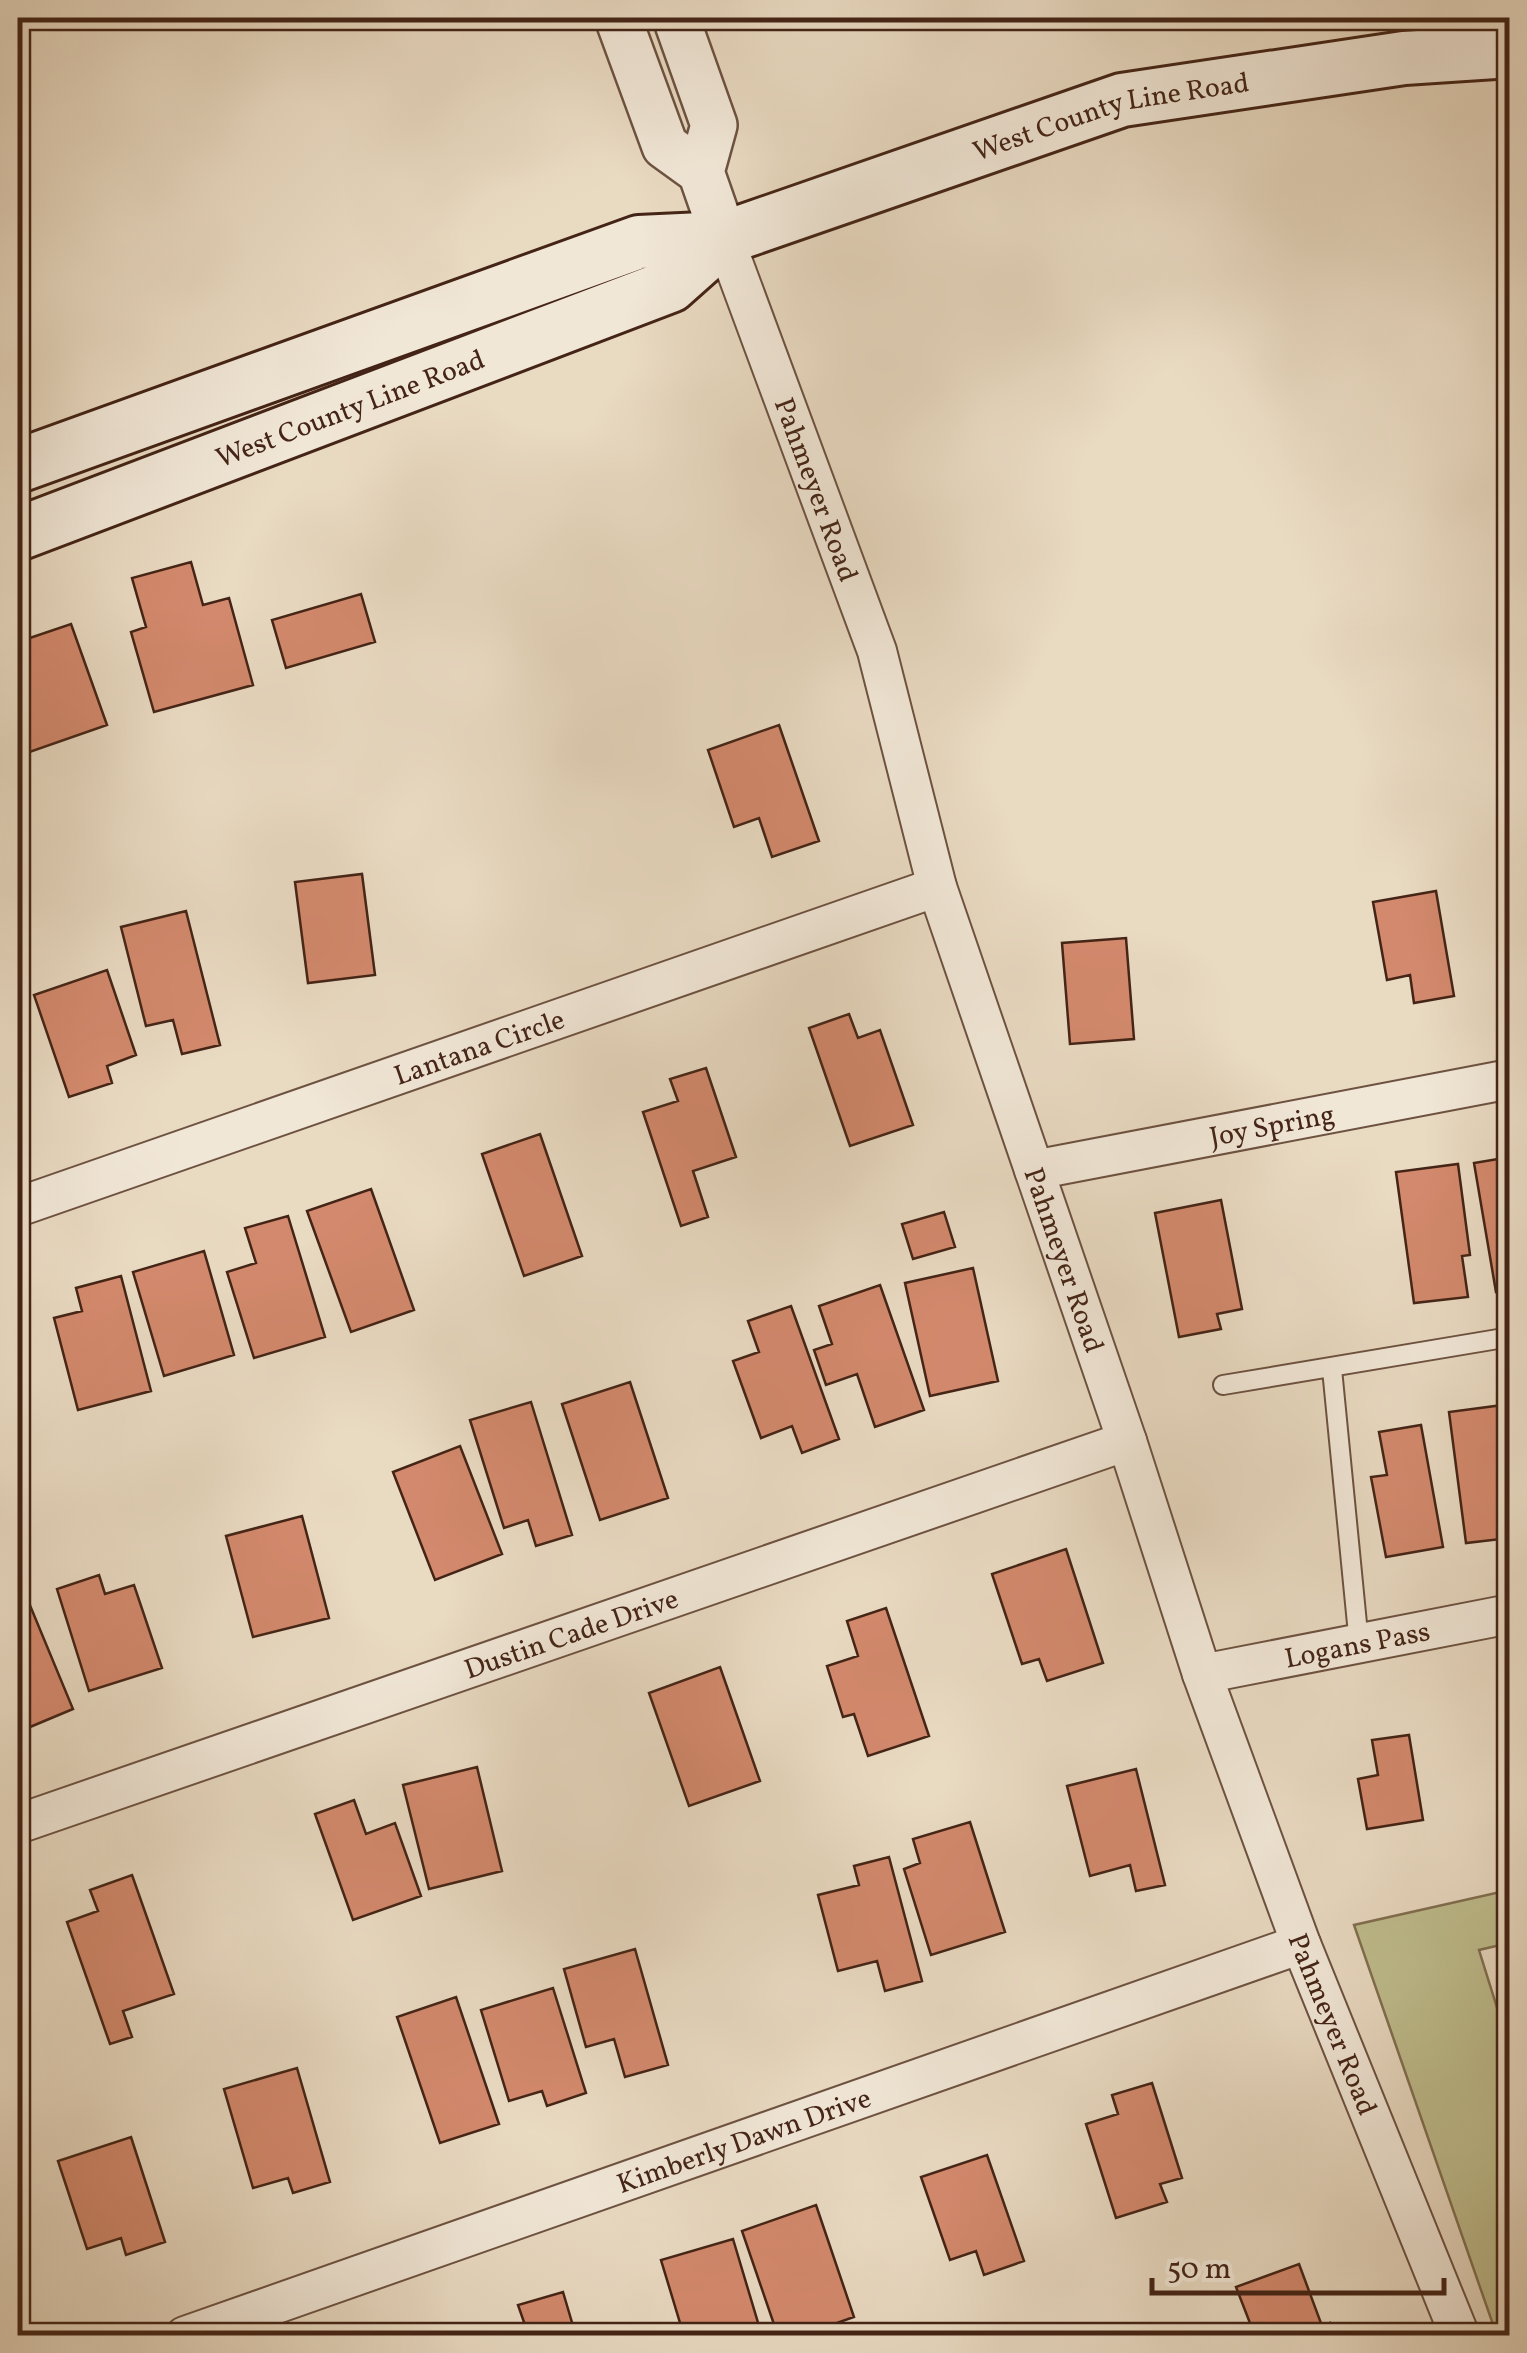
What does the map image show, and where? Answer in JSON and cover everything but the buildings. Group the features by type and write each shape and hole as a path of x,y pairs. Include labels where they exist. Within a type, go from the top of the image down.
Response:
{"main road":[{"name":"West County Line Road","path":"18,466 639,242 724,238 1122,100 1404,58 1510,51"},
{"name":"West County Line Road","path":"18,534 670,286 724,238"}],"street":[{"path":"618,18 665,146 702,172 714,125 676,18"},
{"name":"Pahmeyer Road","path":"702,172 877,651 937,887 1202,1674 1301,1944 1460,2336"},
{"name":"Lantana Circle","path":"18,1207 937,887"},
{"name":"Joy Spring","path":"1034,1170 1510,1078"},
{"name":"Dustin Cade Drive","path":"18,1824 1126,1441"},
{"name":"Logans Pass","path":"1202,1674 1510,1614"},
{"name":"Kimberly Dawn Drive","path":"185,2336 1301,1944"}],"lane":[{"path":"1223,1386 1510,1337"},
{"path":"1332,1369 1359,1644"}],"shaded area":[{"path":"1509,1890 1509,1943 1479,1950 1509,2046 1510,2335 1497,2336 1354,1925"}]}
